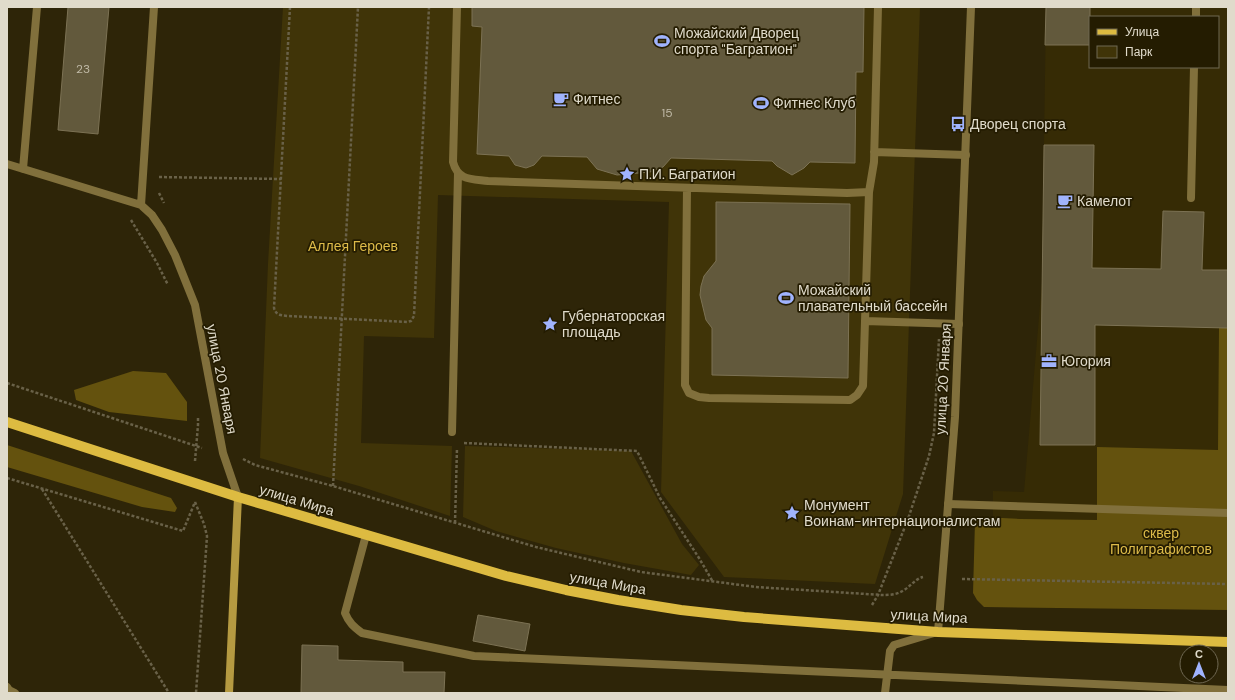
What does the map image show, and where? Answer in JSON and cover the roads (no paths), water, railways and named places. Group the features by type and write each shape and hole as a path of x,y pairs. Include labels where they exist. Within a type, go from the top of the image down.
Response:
{"main road":[{"name":"улица Мира","path":"7,422 238,497 366,536 506,576 618,600 681,610 744,617 938,632 1228,642"},
{"name":"улица 20 Января","path":"229,693 238,497"}],"street":[{"path":"23,169 37,7"},
{"path":"141,205 154,7"},
{"path":"457,7 453,162 455,170 462,176 470,179 488,181 688,188 869,192"},
{"path":"688,188 685,384 689,393 698,397 709,398 850,400 857,396 863,386 869,192 874,152 878,7"},
{"name":"улица 20 Января","path":"938,632 955,416 971,7"},
{"path":"1191,198 1194,68"},
{"path":"874,152 966,155"},
{"name":"улица 20 Января","path":"7,164 141,205 152,215 175,255 195,305 223,453 238,497"},
{"path":"452,432 458,173"},
{"path":"865,321 959,324"},
{"path":"948,504 1228,513"},
{"path":"366,536 345,613 352,626 362,633 474,656 1228,690"},
{"path":"885,693 890,651 894,645 938,632"},
{"path":"7,687 15,693"}],"place":[{"name":"Можайский Дворец спорта \"Багратион\"","path":"662,41"},
{"name":"Фитнес","path":"561,99"},
{"name":"Фитнес Клуб","path":"761,103"},
{"name":"Дворец спорта","path":"958,124"},
{"name":"П.И. Багратион","path":"627,174"},
{"name":"Камелот","path":"1065,201"},
{"name":"Можайский плавательный бассейн","path":"786,298"},
{"name":"Губернаторская площадь","path":"550,324"},
{"name":"Югория","path":"1049,361"},
{"name":"Монумент Воинам-интернационалистам","path":"792,513"}],"park label":[{"name":"Аллея Героев","path":"353,246"},
{"name":"сквер Полиграфистов","path":"1161,542"}]}
